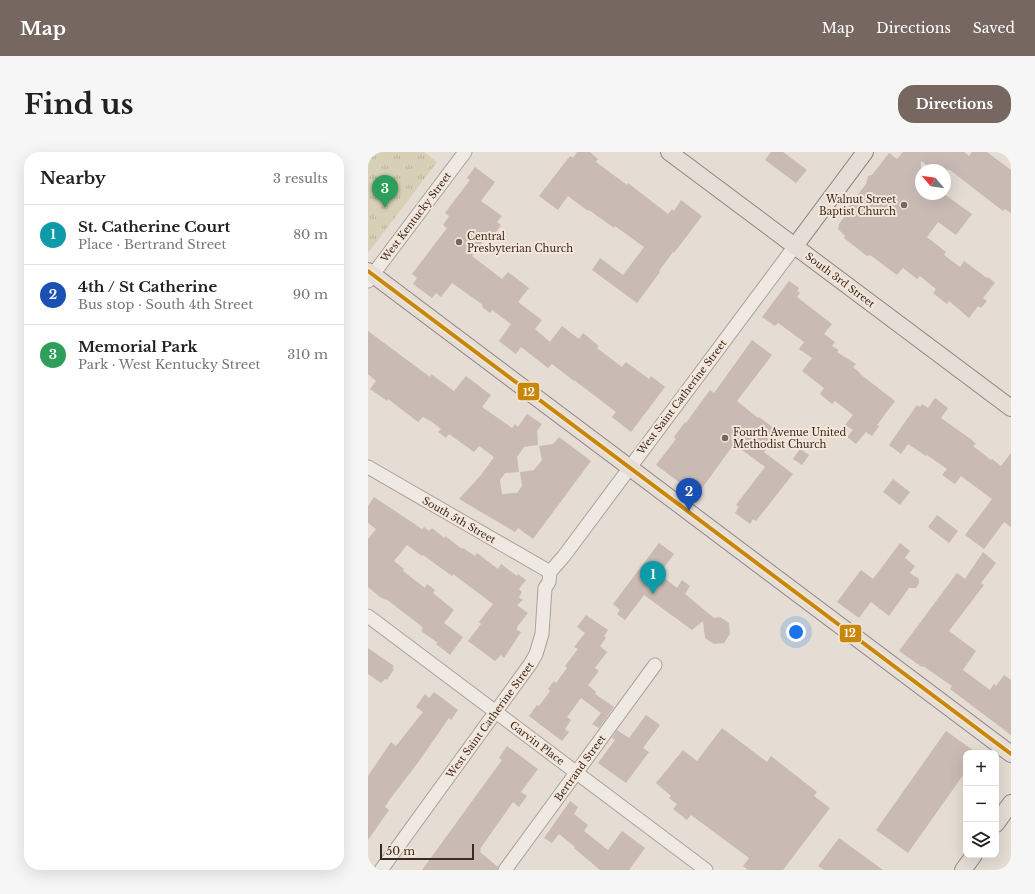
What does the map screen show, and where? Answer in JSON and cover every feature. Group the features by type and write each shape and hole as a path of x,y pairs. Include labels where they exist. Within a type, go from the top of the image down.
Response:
{"main road":[{"name":"South 3rd Street","path":"669,152 1011,408"},
{"name":"West Saint Catherine Street","path":"795,246 865,152"},
{"path":"370,276 629,467 1011,754"},
{"path":"997,822 1011,803"},
{"path":"963,870 972,858"}],"street":[{"name":"West Kentucky Street","path":"370,276 465,152"},
{"name":"West Saint Catherine Street","path":"382,870 525,673 536,654 542,634 543,600 550,572 564,556 795,246"},
{"name":"South 5th Street","path":"370,472 550,572"},
{"name":"Garvin Place","path":"368,616 706,870"},
{"name":"Bertrand Street","path":"505,870 655,665"}],"green space":[{"path":"368,152 424,152 437,162 368,253"}],"building":[{"path":"577,152 590,152 598,159 596,162 627,185 628,183 668,214 672,209 674,211 681,200 702,216 674,253 673,252 637,303 592,270 600,258 623,275 644,247 615,226 614,228 589,210 588,211 568,196 558,210 539,196 570,156 573,158"},
{"path":"771,152 783,152 807,170 796,183 765,160"},
{"name":"Walnut Street Baptist Church","path":"903,152 964,152 969,156 972,152 987,152 1011,170 1011,213 1005,209 1003,211 951,171 951,164 925,164 921,161 921,164 915,164 915,200 951,199 972,214 956,235 938,222 927,237 946,252 944,255 960,267 964,261 995,283 983,298 987,301 981,308 978,306 969,318 949,301 947,304 933,293 936,289 920,276 917,279 903,268 897,275 870,255 867,256 844,238 845,236 838,229 839,224 845,216 843,214 866,184 868,176 872,175 889,153 897,159"},
{"path":"475,167 495,182 481,201 502,216 497,222 501,225 492,238 488,235 472,256 502,279 508,272 529,288 518,302 542,320 535,329 550,342 562,326 579,339 583,333 599,346 597,348 622,367 626,362 649,379 651,376 665,387 631,432 612,417 616,412 552,364 548,368 521,347 516,354 499,341 511,324 492,310 490,313 482,307 483,305 452,283 441,297 436,293 432,298 413,284 417,278 412,274 447,228 443,225 449,216 445,213 470,180 467,178"},
{"path":"789,281 799,288 797,291 800,293 797,297 832,324 824,334 835,342 832,346 839,350 837,352 856,364 853,367 860,374 895,401 877,425 879,426 872,436 866,432 856,444 847,437 853,430 845,425 853,415 835,401 832,404 820,394 824,388 802,371 812,358 799,349 804,342 778,323 775,326 762,317"},
{"path":"368,331 430,377 431,374 454,391 466,376 491,395 482,407 512,428 515,424 518,427 527,414 542,424 537,431 538,445 524,447 517,457 519,472 505,473 500,480 502,494 517,493 522,486 520,472 534,470 542,460 539,446 553,444 559,437 591,461 533,539 518,528 515,532 459,499 481,475 494,457 479,446 474,452 449,434 446,438 438,432 441,429 432,422 423,417 418,422 388,399 387,401 370,389 376,381 368,374"},
{"name":"Fourth Avenue United Methodist Church","path":"752,340 772,355 737,401 758,418 759,417 779,432 764,452 793,474 756,521 753,519 750,524 735,513 739,507 736,505 765,467 734,444 700,491 690,484 687,488 656,465 676,439 674,437 685,422 686,423 710,390 714,393"},
{"path":"935,398 948,408 941,418 972,440 976,444 973,446 991,460 992,459 1001,466 1011,453 1011,527 1004,522 984,549 965,535 992,499 961,476 955,484 942,475 947,469 908,444 901,454 889,445 917,405 920,407 922,404 928,408"},
{"path":"800,449 809,455 802,465 793,459"},
{"path":"893,479 910,492 900,505 883,492"},
{"path":"374,497 422,529 424,527 429,531 432,528 444,538 445,536 462,549 463,548 475,556 477,553 498,569 501,564 517,576 518,574 526,580 519,589 522,592 519,597 523,600 517,605 528,613 517,627 517,630 521,632 504,658 501,655 495,661 468,641 481,624 479,622 493,604 453,574 452,576 407,545 394,561 404,569 403,571 425,588 427,584 435,590 433,593 454,610 444,623 463,637 450,655 436,644 438,643 421,631 423,628 420,625 368,587 368,539 376,529 368,523 368,506"},
{"path":"937,515 958,531 949,543 928,527"},
{"path":"659,543 674,554 659,574 677,588 682,580 690,586 685,594 714,618 720,617 729,623 730,634 724,643 714,644 705,638 703,621 692,630 644,595 625,620 617,614 620,610 613,604"},
{"path":"900,543 910,551 905,558 915,566 910,573 919,579 919,583 916,588 909,588 889,616 871,602 859,618 837,602 861,570 873,579"},
{"path":"983,552 996,563 981,583 984,585 949,631 976,651 963,670 990,690 994,684 996,686 1004,675 1011,680 1011,735 950,689 952,686 899,651 957,573 965,579"},
{"path":"586,615 608,630 604,636 606,638 600,646 607,652 595,668 599,671 588,685 596,692 595,694 614,707 599,728 592,724 601,713 581,698 567,717 571,720 565,729 569,732 562,741 529,716 537,705 539,706 550,691 548,689 554,681 556,683 567,668 565,666 578,649 574,647 585,633 577,627"},
{"path":"368,648 394,666 392,668 394,669 387,680 385,679 381,683 368,674"},
{"path":"434,692 458,710 451,720 449,718 417,764 390,799 385,807 389,810 368,840 368,776 391,742 396,746 423,712 416,707 425,694 429,698"},
{"path":"646,715 660,725 643,748 649,752 626,783 598,763 615,740 612,738 617,730 629,738"},
{"path":"722,728 767,762 771,756 817,792 814,796 830,808 783,870 748,870 743,866 749,858 691,815 687,820 673,809 677,804 669,798 671,796 656,783 683,750 697,761"},
{"path":"946,731 973,750 963,750 963,775 908,853 876,830"},
{"path":"507,746 538,769 521,792 527,796 519,807 513,802 480,849 480,852 498,867 497,870 422,870 502,760 499,758"},
{"path":"570,801 578,807 574,814 588,825 584,831 608,850 622,831 645,848 629,870 600,870 559,834 552,843 544,838"},
{"path":"839,838 883,870 824,870 818,866"}],"transit line":[{"name":"12","path":"368,271 1011,754"}],"place":[{"name":"Walnut Street Baptist Church","path":"904,205"},
{"name":"Memorial Park","path":"385,208"},
{"name":"Central Presbyterian Church","path":"459,242"},
{"name":"Fourth Avenue United Methodist Church","path":"725,438"},
{"name":"4th / St Catherine","path":"689,511"},
{"name":"St. Catherine Court","path":"653,594"}]}
